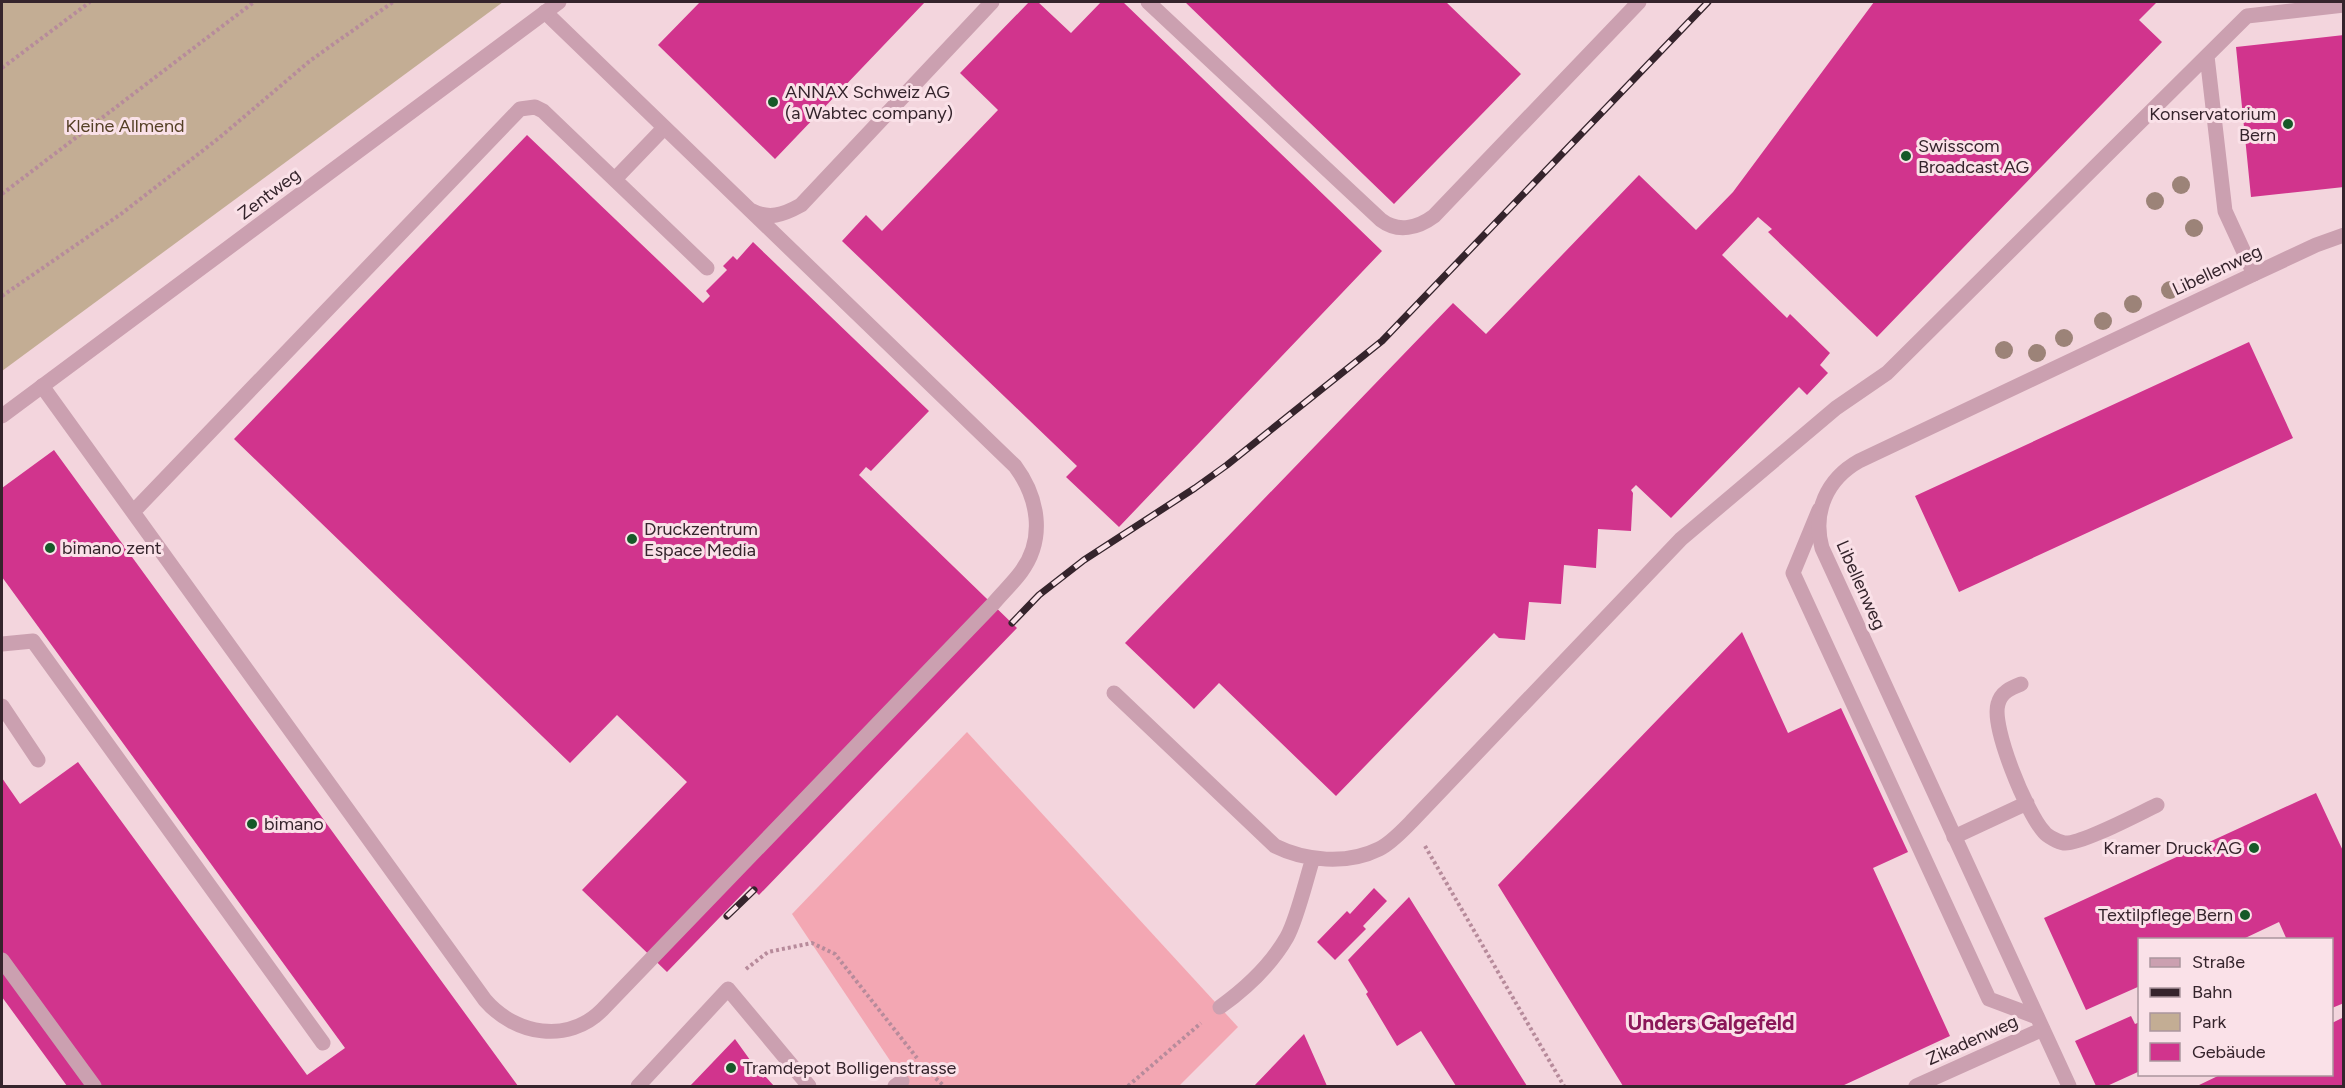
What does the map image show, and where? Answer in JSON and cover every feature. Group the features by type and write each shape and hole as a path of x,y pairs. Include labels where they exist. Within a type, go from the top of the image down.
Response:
{"street":[{"name":"Zentweg","path":"2,416 559,2"},
{"path":"750,210 759,215 771,216 785,214 801,205 992,2"},
{"path":"1148,2 1381,220 1386,224 1402,227 1419,225 1434,216 1639,2"},
{"path":"1114,693 1275,846 1291,854 1334,859 1380,849 1411,822 1681,539 1836,408 1887,373 2262,2"},
{"path":"2247,16 2343,5"},
{"path":"42,386 485,1000 507,1020 529,1029 557,1031 579,1026 599,1013 993,604 1024,567 1036,537 1037,518 1034,500 1026,481 1015,466 545,12"},
{"path":"2207,56 2225,211 2254,274"},
{"path":"133,512 520,110 535,107 543,111 707,268"},
{"path":"615,179 664,128"},
{"name":"Libellenweg","path":"2069,1086 1822,548 1819,520 1823,499 1834,480 1858,461 2316,245 2343,235"},
{"path":"1823,499 1793,573 1989,999 2040,1023"},
{"path":"2,644 33,641 322,1043"},
{"path":"2021,684 2005,691 1998,703 1997,722 2005,752 2027,803 2045,834 2064,843 2082,839 2157,805"},
{"path":"2,706 38,760"},
{"path":"1954,837 2027,803"},
{"path":"1220,1007 1234,997 1268,964 1288,936 1314,858"},
{"path":"2,960 94,1086"},
{"path":"638,1086 728,988 809,1086"},
{"name":"Zikadenweg","path":"1916,1086 2040,1023"}],"path":[{"path":"2,68 90,2"},
{"path":"2,194 254,2"},
{"path":"2,296 121,214 219,138 311,60 393,2"},
{"path":"1411,822 1564,1086"},
{"path":"728,988 747,967 768,952 812,943 835,954 921,1064 944,1086"},
{"path":"1128,1086 1220,1007"}],"green space":[{"name":"Kleine Allmend","path":"2,2 503,2 2,371"}],"sand":[{"path":"967,732 1238,1027 1179,1086 907,1086 792,914"}],"building":[{"name":"ANNAX Schweiz AG (a Wabtec company)","path":"700,2 925,2 775,159 658,45"},
{"path":"1029,2 1038,2 1071,33 1101,2 1123,2 1382,251 1119,527 1066,477 1077,466 842,241 866,215 882,231 998,110 960,73"},
{"path":"1185,2 1446,2 1521,74 1394,204"},
{"path":"1874,2 2157,2 2139,20 2162,42 1877,337 1768,232 1772,229 1758,217 1722,255 1787,318 1790,314 1830,353 1820,365 1828,373 1807,395 1799,387 1671,518 1636,485 1631,490 1633,493 1631,531 1598,529 1596,568 1564,565 1561,604 1529,602 1525,640 1499,638 1494,633 1336,796 1219,683 1194,709 1125,643 1453,303 1486,334 1639,175 1696,230 1733,192"},
{"path":"2344,35 2344,187 2251,197 2236,47"},
{"name":"Druckzentrum Espace Media","path":"527,135 703,303 710,296 706,291 727,270 723,266 733,256 737,260 753,242 929,411 871,471 866,467 859,475 1017,628 759,895 750,886 667,972 582,890 687,782 617,715 570,763 234,439"},
{"path":"2249,342 2293,438 1959,592 1915,496"},
{"path":"54,450 518,1086 67,1086 2,997 2,778 20,804 78,762 307,1075 345,1048 2,577 2,488"},
{"path":"1742,632 1788,733 1841,708 1908,852 1873,868 1950,1036 1842,1086 1623,1086 1498,885"},
{"path":"2316,793 2344,853 2344,1003 2333,1008 2333,938 2286,938 2279,922 2245,938 2138,938 2138,987 2086,1010 2044,918"},
{"path":"1374,888 1387,901 1363,926 1366,929 1335,960 1317,942 1347,911 1350,914"},
{"path":"1409,897 1527,1086 1456,1086 1421,1031 1397,1046 1348,960"},
{"path":"2131,1016 2135,1024 2138,1023 2138,1072 2107,1086 2096,1086 2075,1041"},
{"path":"2342,1018 2344,1086 2197,1086 2218,1076 2333,1076 2333,1022"},
{"path":"1304,1034 1327,1086 1254,1086"},
{"name":"Tramdepot Bolligenstrasse","path":"735,1039 763,1078 765,1076 774,1086 690,1086"}],"railway":[{"path":"1012,623 1039,595 1084,560 1227,465 1382,341 1708,2"},
{"path":"727,916 754,890"}],"place":[{"name":"ANNAX Schweiz AG (a Wabtec company)","path":"773,102"},
{"name":"Konservatorium Bern","path":"2288,124"},
{"name":"Swisscom Broadcast AG","path":"1906,156"},
{"name":"Druckzentrum Espace Media","path":"632,539"},
{"name":"bimano zent","path":"50,548"},
{"name":"bimano","path":"252,824"},
{"name":"Kramer Druck AG","path":"2254,848"},
{"name":"Textilpflege Bern","path":"2245,915"},
{"name":"Tramdepot Bolligenstrasse","path":"731,1068"}],"district":[{"name":"Unders Galgefeld","path":"1711,1022"}]}
